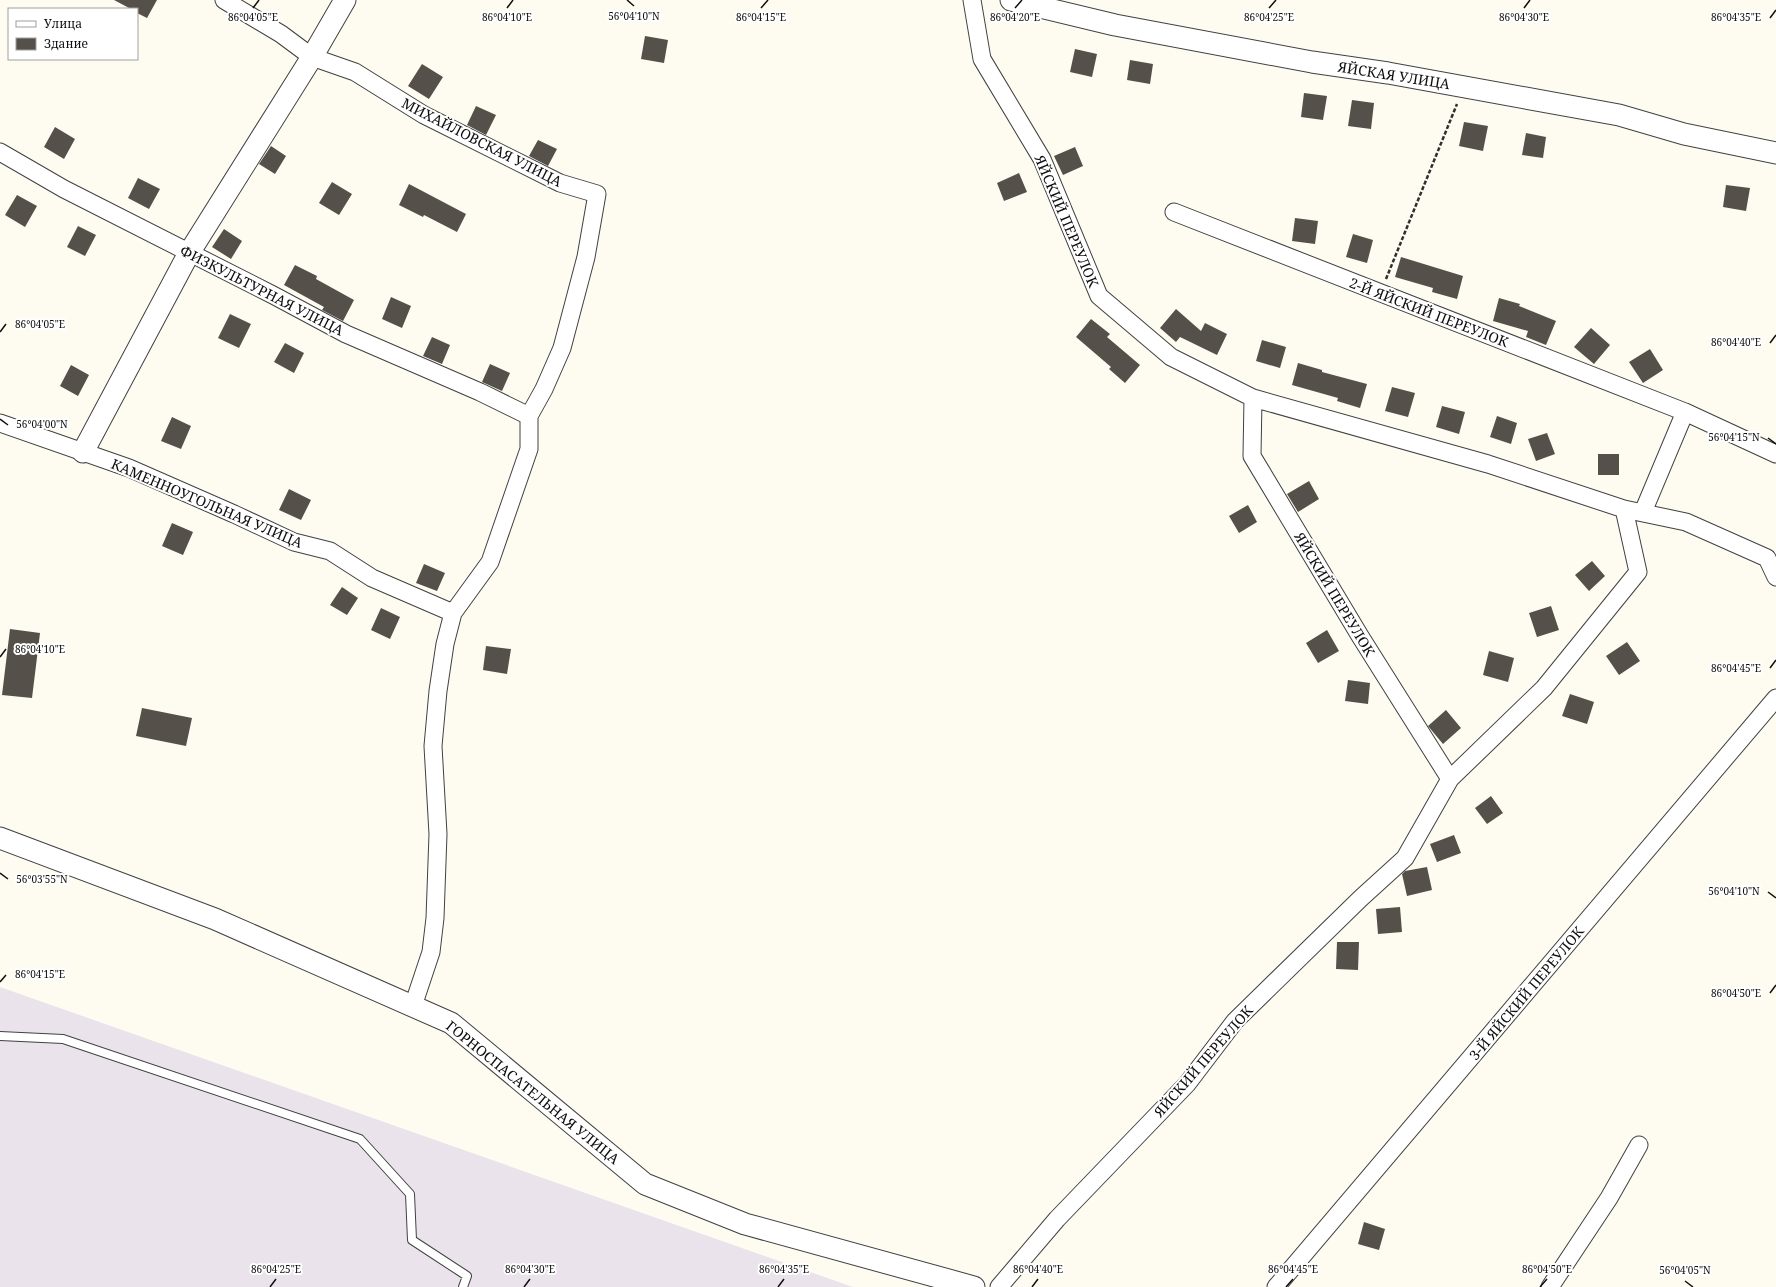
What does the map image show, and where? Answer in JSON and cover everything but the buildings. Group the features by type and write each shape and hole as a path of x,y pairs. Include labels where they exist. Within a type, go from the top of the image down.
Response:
{"street":[{"name":"МИХАЙЛОВСКАЯ УЛИЦА","path":"224,0 282,34 312,58 356,72 424,116 560,183 597,194 586,256 562,348 544,389 529,416"},
{"path":"83,452 189,253 312,58 345,0"},
{"name":"ЯЙСКИЙ ПЕРЕУЛОК","path":"972,0 982,59 1042,159 1100,296 1171,357 1253,398 1488,464 1624,509 1643,512"},
{"name":"ЯЙСКАЯ УЛИЦА","path":"1011,0 1115,25 1312,62 1388,73 1619,115 1684,134 1776,153"},
{"name":"ФИЗКУЛЬТУРНАЯ УЛИЦА","path":"0,152 64,189 273,295 346,334 480,392 529,416"},
{"name":"2-Й ЯЙСКИЙ ПЕРЕУЛОК","path":"1174,212 1685,412 1776,454"},
{"name":"ЯЙСКИЙ ПЕРЕУЛОК","path":"1253,398 1252,456 1360,636 1450,779"},
{"path":"1685,412 1643,512 1686,522 1767,558 1776,577"},
{"path":"413,1006 431,952 435,918 438,834 433,746 438,690 445,644 453,613 490,562 528,449 529,416"},
{"name":"КАМЕННОУГОЛЬНАЯ УЛИЦА","path":"0,423 136,471 294,542 330,551 372,578 453,613"},
{"name":"ЯЙСКИЙ ПЕРЕУЛОК","path":"999,1287 1057,1219 1187,1084 1235,1021 1361,898 1405,858 1450,779 1544,688 1638,572 1624,509"},
{"name":"3-Й ЯЙСКИЙ ПЕРЕУЛОК","path":"1276,1287 1776,698"},
{"name":"ГОРНОСПАСАТЕЛЬНАЯ УЛИЦА","path":"0,838 215,919 451,1023 645,1184 745,1224 974,1287"},
{"path":"1550,1287 1609,1198 1639,1145"}],"lane":[{"path":"0,1036 63,1039 360,1139 410,1194 412,1240 467,1276 463,1287"}],"path":[{"path":"1380,293 1464,87"}],"shaded area":[{"path":"0,987 853,1287 0,1287"}]}
